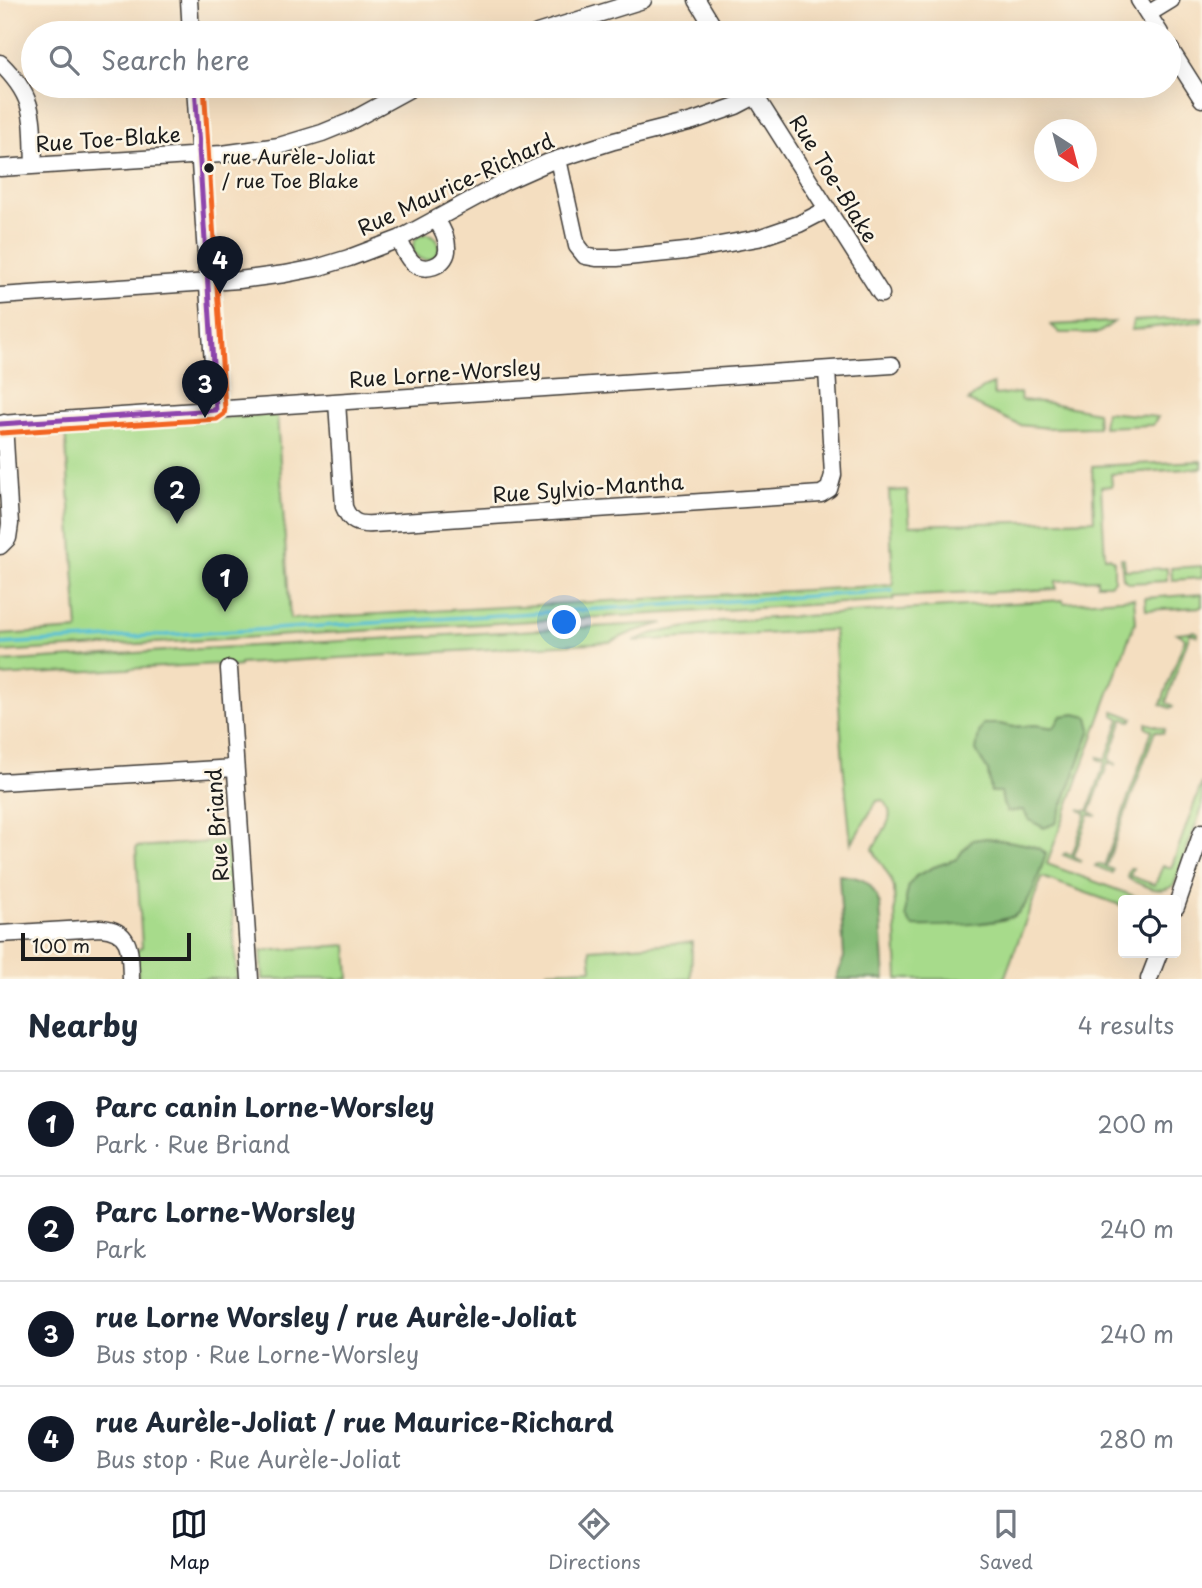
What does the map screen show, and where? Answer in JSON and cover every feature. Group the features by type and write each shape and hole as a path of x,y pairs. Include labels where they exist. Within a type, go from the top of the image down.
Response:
{"street":[{"path":"188,0 190,21"},
{"path":"576,21 643,0"},
{"path":"697,0 710,21"},
{"path":"1139,0 1152,21"},
{"path":"1148,14 1171,0"},
{"path":"0,63 21,88"},
{"path":"1181,66 1202,99"},
{"path":"26,98 34,166"},
{"path":"196,98 216,410"},
{"name":"Rue Toe-Blake","path":"0,168 199,156 279,146 349,122 393,98"},
{"name":"Rue Maurice-Richard","path":"0,296 253,279 302,271 399,240 503,182 558,159 606,143 693,121 736,106 745,98"},
{"name":"Rue Toe-Blake","path":"757,98 881,294"},
{"path":"558,159 577,246 582,253 590,257 605,259 659,255 745,241 799,224 828,209"},
{"path":"399,240 415,265 424,268 438,264 445,257 447,249 443,232 436,220"},
{"name":"Rue Lorne-Worsley","path":"2,424 892,365"},
{"name":"Rue Sylvio-Mantha","path":"337,402 345,510 351,520 359,524 383,524 821,494 829,489 834,475 827,370"},
{"path":"0,546 8,538 10,524 2,424"},
{"name":"Rue Briand","path":"229,668 250,979"},
{"path":"0,782 235,768"},
{"path":"1180,895 1202,832"},
{"path":"0,934 102,928 114,930 128,944 131,979"},
{"path":"1149,979 1157,958"}],"green space":[{"path":"426,234 435,238 439,247 435,256 426,260 417,256 413,247 417,238"},
{"path":"1202,317 1202,321 1131,330 1133,321"},
{"path":"1114,322 1099,333 1060,333 1051,325"},
{"path":"993,384 994,395 1020,393 1021,400 1097,412 1098,427 1049,428 1019,425 968,401 983,388"},
{"path":"1105,412 1158,417 1153,425 1103,427"},
{"path":"277,414 290,619 893,585 889,491 907,490 910,525 1094,520 1092,466 1202,461 1202,468 1111,474 1112,486 1101,487 1105,557 1114,561 1114,580 1110,584 1097,584 1097,579 1056,581 1056,589 894,597 893,600 0,652 0,635 78,630 65,428"},
{"path":"1121,558 1124,558 1125,570 1167,568 1167,581 1128,583 1123,578"},
{"path":"1202,566 1202,578 1172,580 1171,568"},
{"path":"1202,594 1202,607 1146,610 1145,598"},
{"path":"1134,598 1136,623 1047,864 1131,895 1118,895 1118,904 1042,877 1004,979 898,979 894,888 873,849 887,825 890,813 883,800 877,801 851,844 834,630 633,641 655,633 722,621 1063,600 1064,603","holes":["999,724 1014,727 1035,725 1091,729 1056,823 1023,810 1013,810 1003,803 1001,792 991,791 988,771","986,838 1027,845 1046,854 1029,897 1003,920 912,926 909,885 916,876 957,859 964,849"]},
{"path":"664,623 610,642 240,664 218,668 217,664 0,676 0,662"},
{"path":"1195,631 1198,636 1190,633 1166,702 1173,706 1170,708 1161,704 1185,638 1177,633"},
{"path":"1114,711 1133,718 1131,721 1123,719 1109,760 1116,764 1108,763 1090,812 1097,816 1089,815 1074,856 1081,860 1080,862 1063,855 1072,855 1086,814 1079,809 1088,811 1105,762 1098,757 1106,759 1120,719 1114,715"},
{"path":"1075,714 1088,717 1091,729 1056,823 1044,828 1029,820 1023,810 1007,812 1001,792 991,792 988,771 976,751 983,724 1054,728 1061,716"},
{"path":"1146,723 1165,729 1163,733 1155,731 1106,867 1113,870 1112,873 1095,866 1104,866 1152,730 1146,727"},
{"path":"1202,782 1202,808 1174,885 1157,890 1129,879 1127,876 1130,868 1133,868 1130,876 1155,885 1163,865 1171,868"},
{"path":"986,838 1035,847 1046,854 1028,901 1018,913 999,920 968,924 912,926 906,917 906,898 909,885 916,876 957,859 973,840"},
{"path":"227,841 237,979 138,979 137,950 142,947 136,847"},
{"path":"839,875 861,879 874,890 880,905 885,979 836,979 844,957"},
{"path":"692,942 691,979 548,979 547,971 592,969 590,949"},
{"path":"347,945 349,979 263,979 261,951"}],"waterway":[{"path":"0,644 892,591"}],"transit line":[{"path":"0,424 216,410 196,98"},
{"path":"1,433 217,419 224,414 205,98"}],"place":[{"name":"rue Aurèle-Joliat / rue Toe Blake","path":"209,168"},
{"name":"rue Aurèle-Joliat / rue Maurice-Richard","path":"220,294"},
{"name":"rue Lorne Worsley / rue Aurèle-Joliat","path":"205,418"},
{"name":"Parc Lorne-Worsley","path":"177,524"},
{"name":"Parc canin Lorne-Worsley","path":"225,612"}]}
